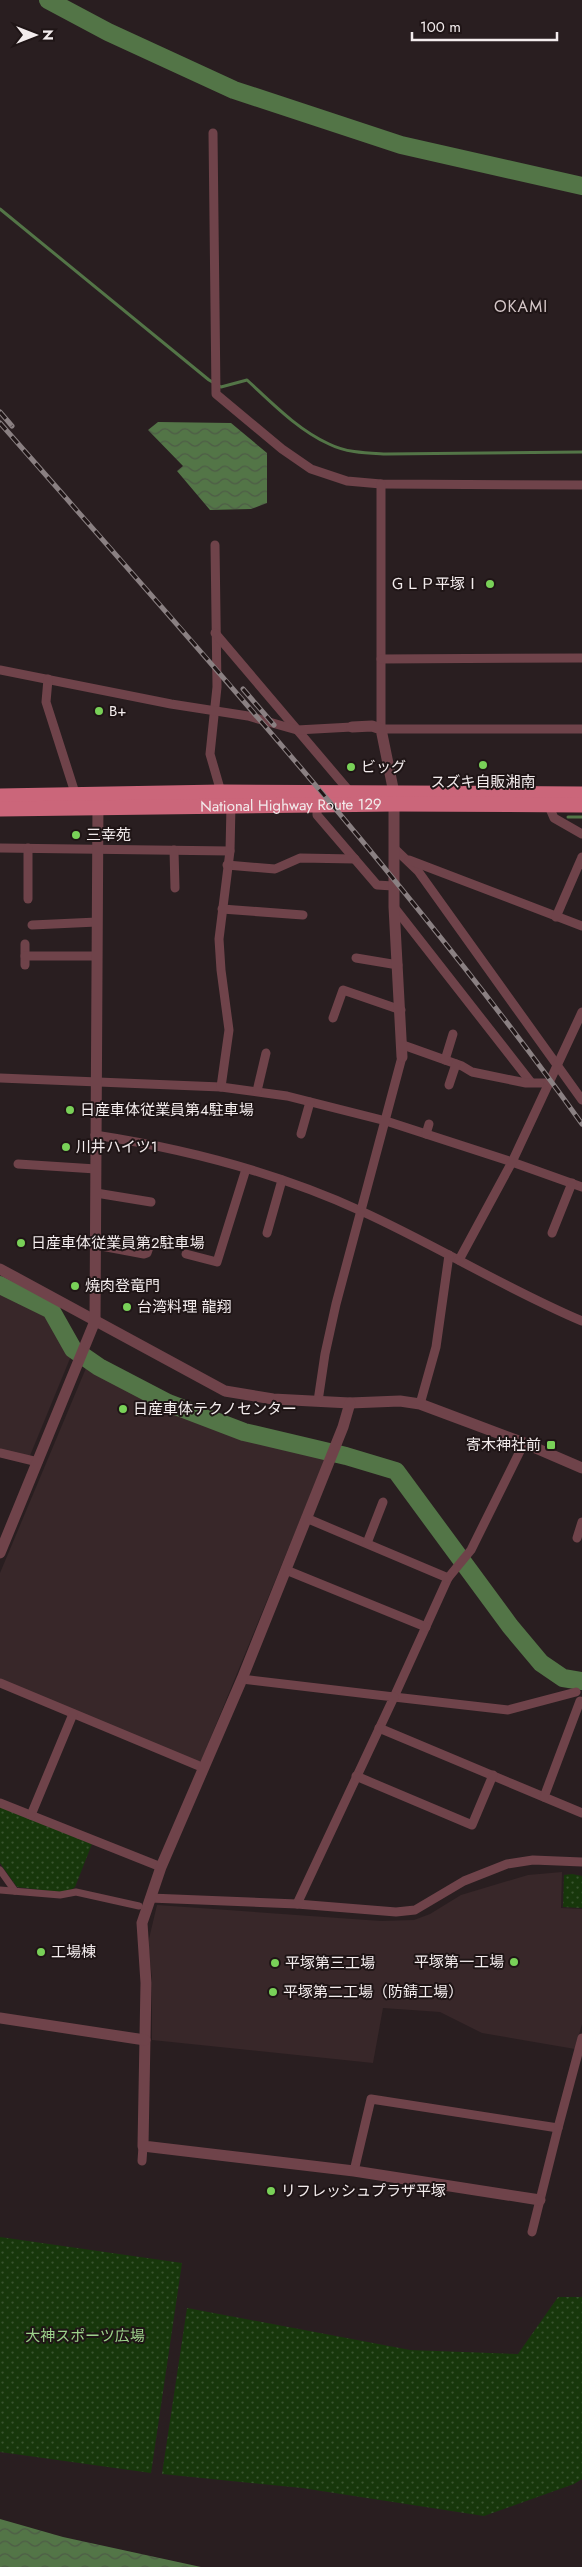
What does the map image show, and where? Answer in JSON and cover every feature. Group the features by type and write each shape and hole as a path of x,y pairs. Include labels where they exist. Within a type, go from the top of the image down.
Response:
{"highway":[{"name":"National Highway Route 129","path":"98,800 221,792 350,792 394,798 582,805"},
{"name":"National Highway Route 129","path":"0,796 231,805 317,805 394,798 582,794"},
{"name":"National Highway Route 129","path":"0,809 77,800"}],"street":[{"path":"213,133 216,394 282,449 311,468 347,481 381,484 582,485"},
{"path":"318,1401 325,1354 336,1304 386,1121 402,1057 403,1044 393,886 394,798 381,729 381,484"},
{"path":"215,545 216,687 210,754 221,792"},
{"path":"215,633 350,792"},
{"path":"381,659 582,658"},
{"path":"0,670 248,716 297,730 372,726 381,729 582,729"},
{"path":"48,679 46,702 53,730 77,800"},
{"path":"0,1553 95,1322 98,800"},
{"path":"548,804 554,818 582,834"},
{"path":"221,1087 229,1030 219,940 230,851 231,805"},
{"path":"317,805 317,816 378,885 393,886"},
{"path":"0,848 230,851"},
{"path":"28,848 28,899"},
{"path":"394,849 408,860 557,1065 580,1093"},
{"path":"174,850 175,888"},
{"path":"556,917 582,857"},
{"path":"228,865 275,869 300,858 355,859"},
{"path":"408,860 582,926"},
{"path":"394,906 530,1081"},
{"path":"222,909 254,907 293,920 303,916"},
{"path":"32,925 97,922"},
{"path":"25,944 25,961 65,961 96,956"},
{"path":"356,958 398,964"},
{"path":"333,1018 332,1007 342,990 401,1010"},
{"path":"459,1260 512,1162 582,1012"},
{"path":"445,1060 453,1034"},
{"path":"403,1044 472,1072 526,1083 530,1081 549,1083"},
{"path":"257,1091 266,1052"},
{"path":"449,1085 456,1064"},
{"path":"0,1078 221,1087 257,1091 386,1121 582,1187"},
{"path":"301,1134 310,1102"},
{"path":"426,1134 429,1124"},
{"path":"95,1135 246,1169 282,1180 362,1212 459,1260 538,1303 582,1321"},
{"path":"18,1164 96,1169"},
{"path":"191,1259 218,1262 227,1217 246,1169"},
{"path":"267,1233 282,1180"},
{"path":"552,1233 572,1183"},
{"path":"96,1193 151,1202"},
{"path":"96,1245 144,1254"},
{"path":"420,1404 436,1347 449,1255"},
{"path":"0,1269 225,1391 272,1399 350,1403 400,1401 420,1404 524,1443 582,1468"},
{"path":"142,2161 146,1983 142,1923 162,1867 286,1570 343,1427 350,1403"},
{"path":"297,1904 448,1578 471,1550 524,1443"},
{"path":"0,1453 38,1462"},
{"path":"366,1543 383,1502"},
{"path":"306,1518 448,1578"},
{"path":"577,1538 582,1522"},
{"path":"286,1570 426,1627"},
{"path":"242,1679 508,1710 580,1696"},
{"path":"0,1683 204,1768"},
{"path":"544,1797 580,1696"},
{"path":"31,1815 73,1714"},
{"path":"379,1728 582,1813"},
{"path":"356,1776 472,1826 493,1775"},
{"path":"0,1803 162,1867"},
{"path":"150,1898 297,1904 396,1912 415,1910 464,1881 507,1864 533,1860 582,1862"},
{"path":"0,1870 15,1891"},
{"path":"0,1890 60,1895 76,1892 139,1906"},
{"path":"0,2018 145,2040"},
{"path":"532,2232 582,2038"},
{"path":"354,2171 371,2099 558,2128"},
{"path":"143,2146 354,2171 540,2200"}],"shaded area":[{"path":"0,1286 49,1311 71,1356 29,1458 0,1451"},
{"path":"89,1361 167,1404 243,1433 328,1452 201,1761 198,1762 0,1679 0,1573"},
{"path":"562,1872 561,1908 582,1909 582,2024 575,2049 482,2033 440,2012 383,2008 373,2063 152,2040 152,1978 148,1943 157,1905 381,1921 414,1920 430,1914 461,1895 528,1875"}],"green space":[{"path":"0,1806 92,1844 75,1887 67,1893 17,1887 0,1863"},
{"path":"564,1875 582,1876 582,1908 563,1907"},
{"name":"大神スポーツ広場","path":"0,2237 182,2263 151,2473 0,2452"},
{"path":"558,2297 582,2297 582,2479 574,2484 484,2516 302,2488 162,2474 187,2308 410,2350 518,2354"}],"water":[{"path":"158,422 231,423 267,453 267,503 251,509 210,510 177,471 183,466 148,430"},
{"path":"0,2519 63,2537 201,2567 0,2567"}],"waterway":[{"path":"48,0 108,32 234,90 401,145 582,186"},
{"path":"0,209 209,380 221,387 247,380 296,424 336,447 357,452 386,454 582,452"},
{"path":"568,817 582,817"},
{"path":"0,1285 51,1310 73,1349 99,1367 168,1403 244,1432 346,1456 396,1471 510,1626 541,1663 563,1678 582,1681"}],"railway":[{"path":"0,412 12,426"},
{"path":"0,423 300,766 445,942 582,1124"},
{"path":"243,689 274,725"}],"place":[{"name":"ＧＬＰ平塚Ⅰ","path":"490,584"},
{"name":"B+","path":"99,711"},
{"name":"スズキ自販湘南","path":"483,765"},
{"name":"ビッグ","path":"351,767"},
{"name":"三幸苑","path":"76,835"},
{"name":"日産車体従業員第4駐車場","path":"70,1110"},
{"name":"川井ハイツ1","path":"66,1147"},
{"name":"日産車体従業員第2駐車場","path":"21,1243"},
{"name":"焼肉登竜門","path":"75,1286"},
{"name":"台湾料理 龍翔","path":"127,1307"},
{"name":"日産車体テクノセンター","path":"123,1409"},
{"name":"寄木神社前","path":"551,1445"},
{"name":"工場棟","path":"41,1952"},
{"name":"平塚第一工場","path":"514,1962"},
{"name":"平塚第三工場","path":"275,1963"},
{"name":"平塚第二工場（防錆工場）","path":"273,1992"},
{"name":"リフレッシュプラザ平塚","path":"271,2191"}],"district":[{"name":"OKAMI","path":"521,306"}]}
